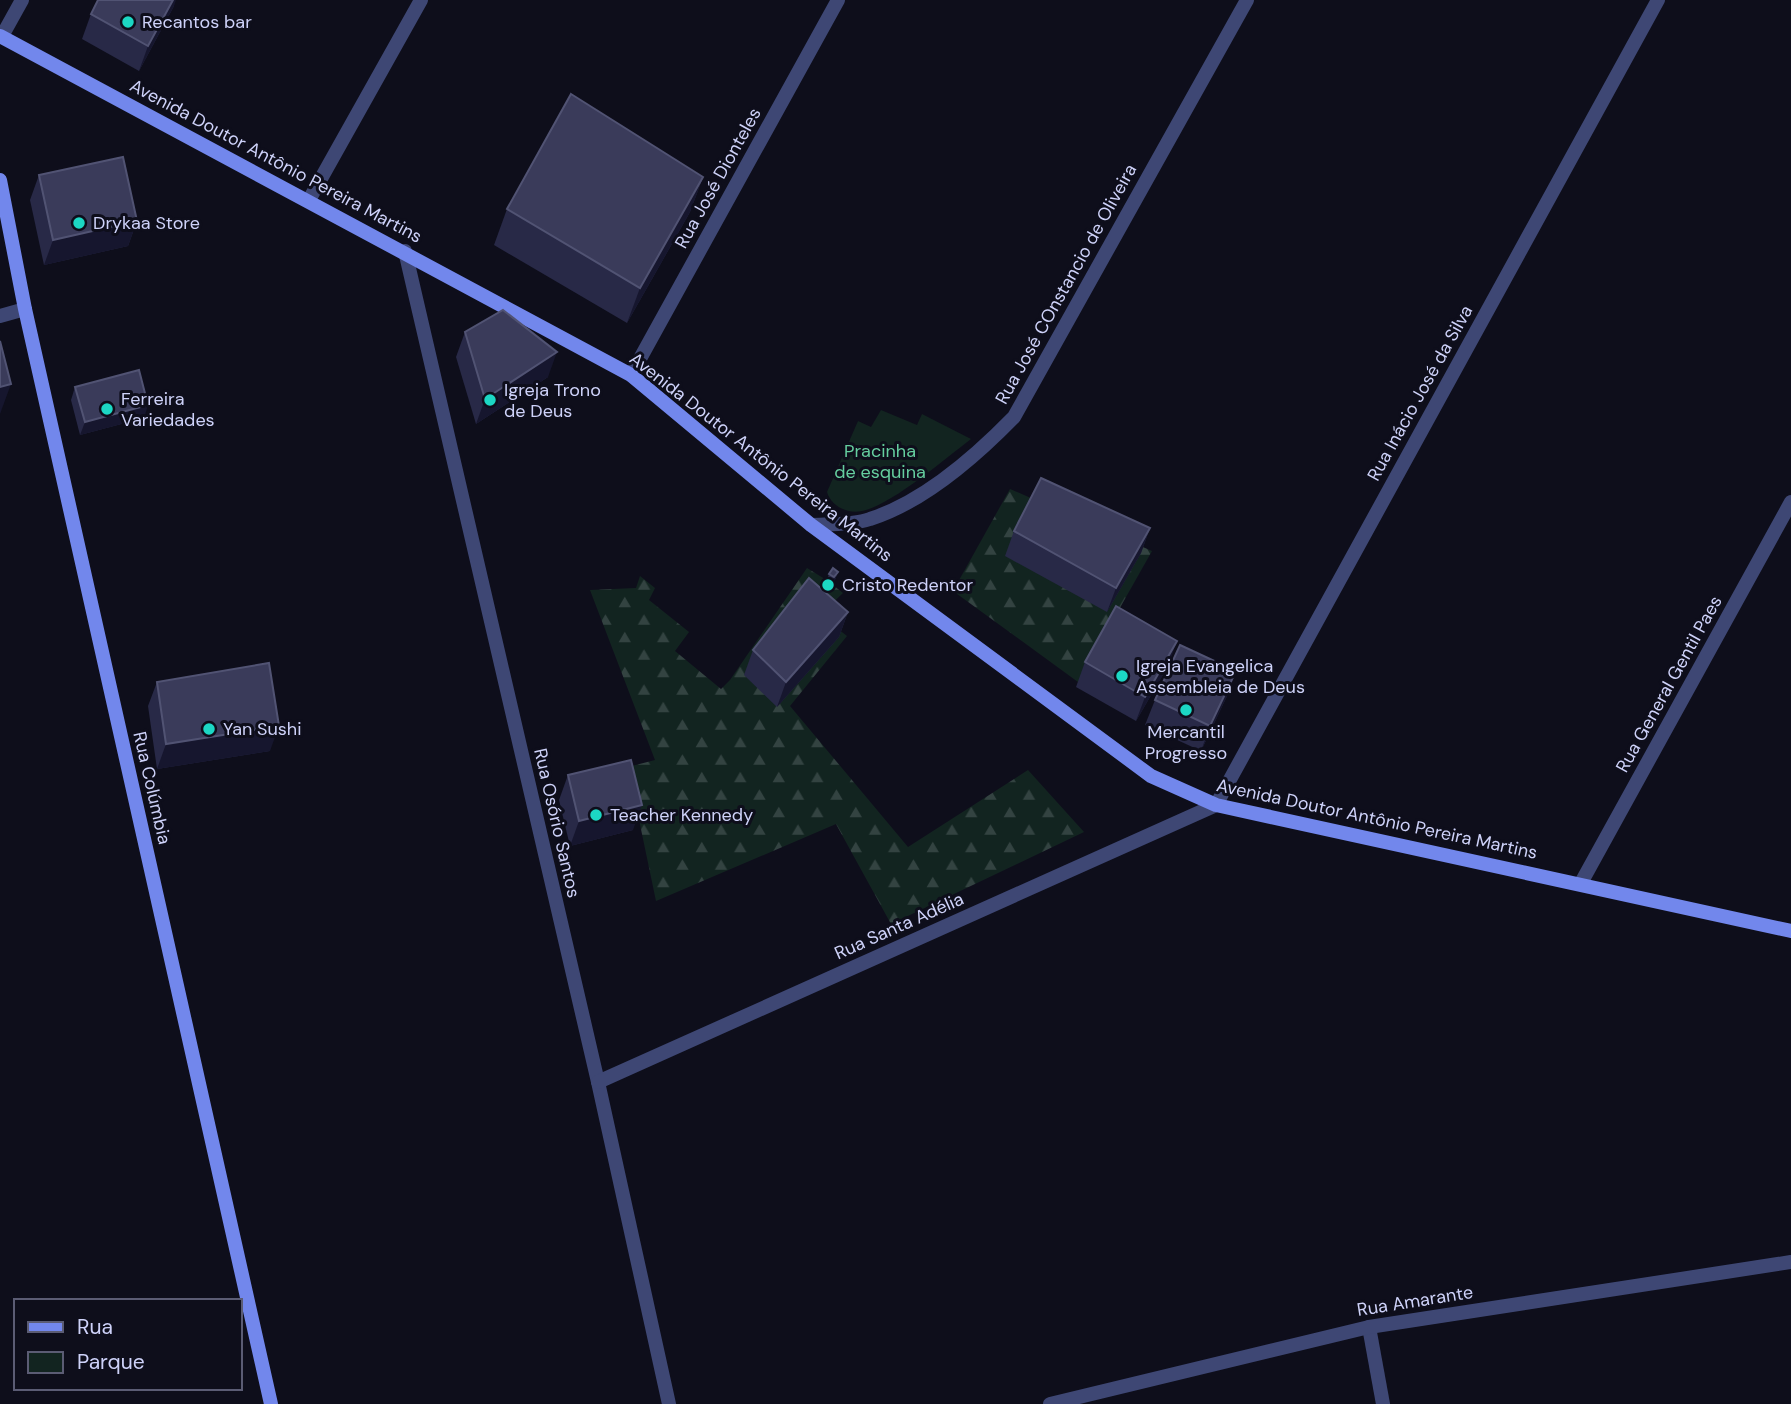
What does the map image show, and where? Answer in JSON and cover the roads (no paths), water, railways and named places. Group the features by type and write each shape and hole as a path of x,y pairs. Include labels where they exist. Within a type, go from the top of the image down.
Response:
{"street":[{"path":"1,36 22,0"},
{"path":"309,200 421,0"},
{"name":"Rua José Dionteles","path":"632,374 838,0"},
{"name":"Rua José COnstancio de Oliveira","path":"811,525 868,521 904,506 981,450 1014,417 1247,0"},
{"name":"Rua Inácio José da Silva","path":"1216,805 1658,0"},
{"name":"Avenida Doutor Antônio Pereira Martins","path":"1,36 632,374 811,525 1151,776 1216,805 1791,930"},
{"name":"Rua Colúmbia","path":"0,180 25,309 271,1404"},
{"name":"Rua Osório Santos","path":"405,251 598,1083 669,1404"},
{"path":"0,316 25,309"},
{"name":"Rua General Gentil Paes","path":"1581,883 1791,502"},
{"name":"Rua Santa Adélia","path":"598,1083 1216,805"},
{"name":"Rua Amarante","path":"1050,1404 1369,1327 1791,1262"},
{"path":"1369,1327 1383,1404"}],"place":[{"name":"Recantos bar","path":"128,22"},
{"name":"Drykaa Store","path":"79,223"},
{"name":"Igreja Trono de Deus","path":"490,400"},
{"name":"Ferreira Variedades","path":"107,409"},
{"name":"Cristo Redentor","path":"828,585"},
{"name":"Igreja Evangelica Assembleia de Deus","path":"1122,676"},
{"name":"Mercantil Progresso","path":"1186,710"},
{"name":"Yan Sushi","path":"209,729"},
{"name":"Teacher Kennedy","path":"596,815"}],"park label":[{"name":"Pracinha de esquina","path":"880,461"}]}
